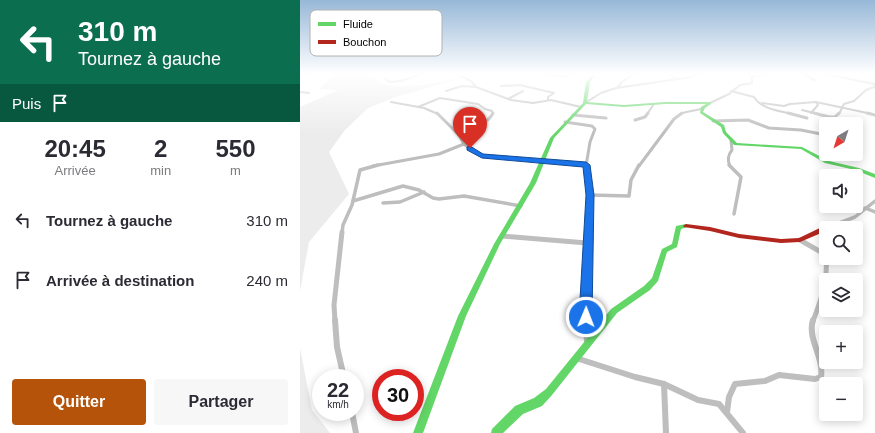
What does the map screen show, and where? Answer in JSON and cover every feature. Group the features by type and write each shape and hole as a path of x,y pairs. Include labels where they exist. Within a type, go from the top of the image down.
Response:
{"street":[{"path":"495,94 507,99 533,103 548,100 583,105 624,106 654,104 710,104"},
{"path":"507,99 517,94"},
{"path":"548,100 548,97 552,94"},
{"path":"583,105 587,94"},
{"path":"418,433 462,316 502,236 521,206 533,183 552,138 573,114 583,105 600,94"},
{"path":"590,195 629,196 631,180 640,164 648,151 655,146 674,119 684,112 693,112 701,109 727,94"},
{"path":"741,94 754,97 757,102 762,103 784,106 790,104 816,102 875,115"},
{"path":"802,110 835,117 843,108 844,104 854,101 861,94"},
{"path":"418,107 440,98 478,104 485,109 492,111 491,117 485,122 459,135"},
{"path":"391,102 436,112 459,135 464,144 482,156 586,165"},
{"path":"811,113 818,105 816,102"},
{"path":"762,103 772,109 807,118"},
{"path":"635,120 640,120 645,117 654,104"},
{"path":"701,109 701,112 723,126 724,132 729,136 731,141 732,150 729,154 728,162 730,167 741,177 734,214"},
{"path":"573,114 606,118"},
{"path":"713,121 748,120 769,128 802,130 819,134"},
{"path":"565,122 594,127 586,165 590,195 587,243 587,343"},
{"path":"731,141 736,144 746,146 802,148 827,162 857,169 875,176"},
{"path":"342,369 336,341 334,305 343,225 352,205 361,169 449,152 464,144"},
{"path":"352,201 403,186 409,186 439,199 464,196 521,206"},
{"path":"383,203 400,202 424,192"},
{"path":"846,221 855,218 875,200"},
{"path":"865,208 875,212"},
{"path":"496,433 519,410 538,402 549,392 614,311 647,288 655,279 664,251 675,246 678,228 686,226 710,228 740,236 775,241 800,240 819,231"},
{"path":"502,236 587,243"},
{"path":"800,240 819,251"},
{"path":"727,412 729,397 735,384 765,381 779,375 815,379 821,376 823,368 812,326 824,289 826,265"},
{"path":"576,358 635,377 664,384 698,400 719,404 743,433"},
{"path":"664,384 666,433"},
{"path":"354,421 356,433"}],"shaded area":[{"path":"329,94 406,94 368,108 345,130 329,152 349,194 309,242 300,291 300,122 300,107"},
{"path":"300,348 312,410 312,421 321,421 330,433 300,433"}],"traffic: fast":[{"path":"418,433 462,316 497,244 533,183 552,138 585,103 586,94"},
{"path":"585,103 624,106 665,103 710,103 703,107 701,112 723,126 724,132 736,144 802,148 827,162 857,169 875,176"},
{"path":"496,433 519,410 538,402 549,392 614,311 647,288 655,279 664,251 675,245 678,228 686,226"}],"traffic: jam":[{"path":"686,226 710,229 739,236 781,241 800,240 819,231"}],"route":[{"path":"470,148 476,154 482,156 586,165 590,184 590,195 587,243 586,317"}]}
